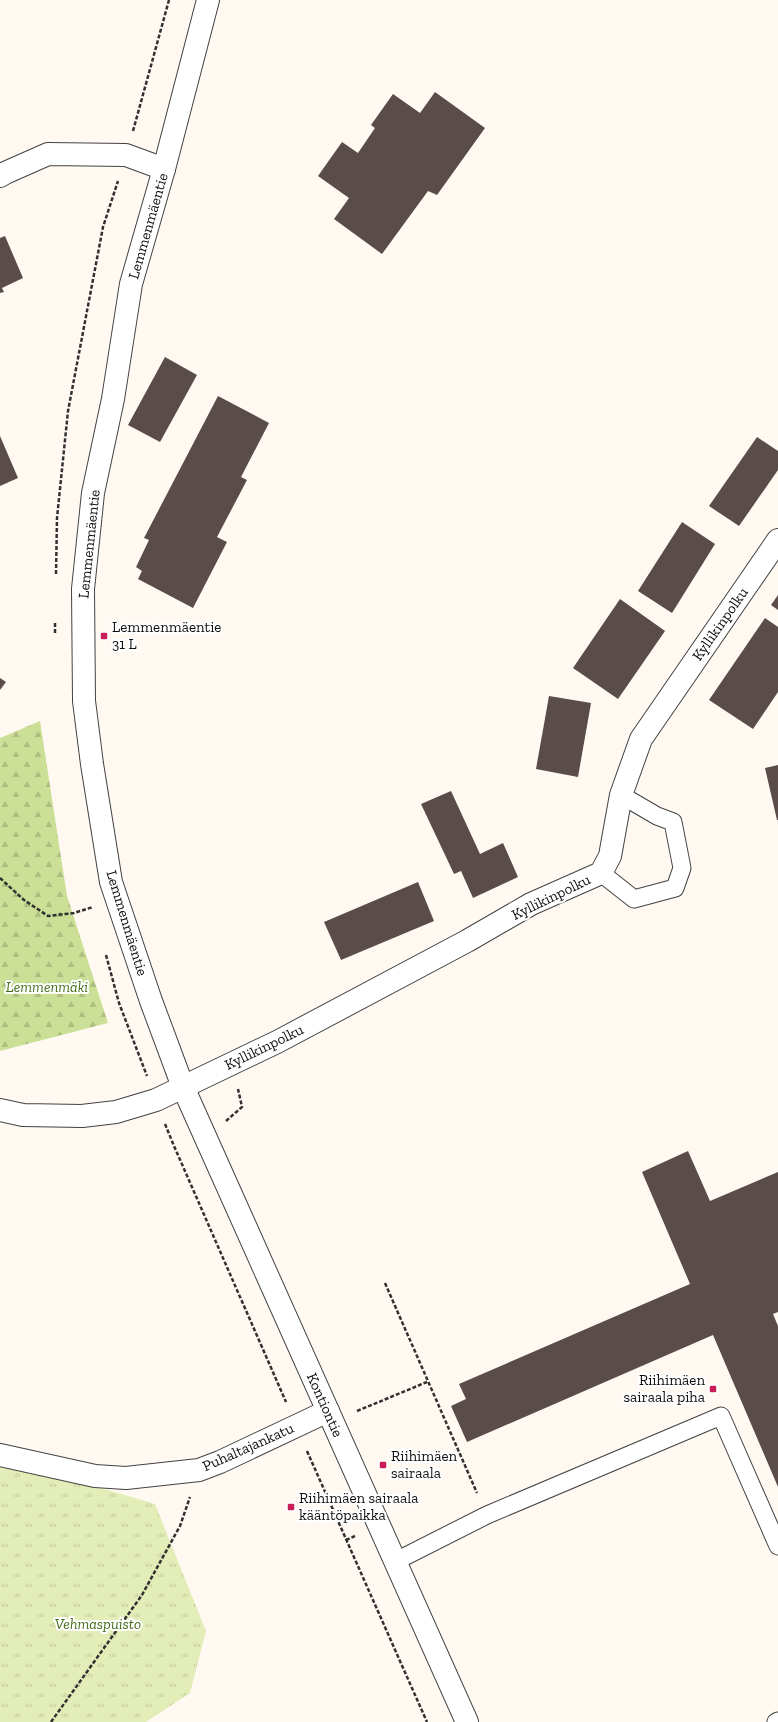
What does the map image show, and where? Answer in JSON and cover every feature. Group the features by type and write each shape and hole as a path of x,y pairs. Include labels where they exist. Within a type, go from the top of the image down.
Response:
{"street":[{"name":"Lemmenmäentie","path":"183,1087 151,1001 111,882 92,764 84,701 83,589 93,493 113,399 131,284 164,169 208,0"},
{"path":"2,169 48,154 126,155 164,169"},
{"name":"Kyllikinpolku","path":"0,1110 23,1115 82,1116 116,1112 156,1100 277,1042 467,941 531,904 601,873 610,856 621,795 640,739 778,540"},
{"name":"Kontiontie","path":"183,1087 467,1722"},
{"name":"Puhaltajankatu","path":"0,1455 95,1476 126,1478 199,1470 220,1462 328,1411"}],"lane":[{"path":"601,873 634,899 675,888 682,868 672,822 657,816 621,795"},
{"path":"396,1561 487,1515 721,1416 778,1546"}],"path":[{"path":"56,582 57,518 68,411 103,227 126,155 169,0"},
{"path":"55,622 55,637"},
{"path":"0,878 24,900 48,916 74,913 93,907"},
{"path":"91,900 95,914"},
{"path":"105,951 119,1003 174,1146 272,1366 296,1426 427,1722"},
{"path":"385,1283 427,1382 487,1515"},
{"path":"357,1412 427,1382"},
{"path":"51,1722 142,1595 180,1526 199,1470"}],"green space":[{"name":"Lemmenmäki","path":"40,721 67,896 108,1023 0,1051 0,738"},
{"name":"Vehmaspuisto","path":"0,1458 155,1504 206,1631 190,1693 146,1722 0,1722"}],"building":[{"path":"435,92 485,128 437,195 428,191 382,254 334,219 349,198 318,176 342,142 358,153 375,128 371,125 393,94 420,113"},
{"path":"5,236 23,278 2,288 4,292 0,293 0,238"},
{"path":"165,357 197,375 160,442 128,425"},
{"path":"218,396 269,423 241,477 247,480 217,537 227,542 193,608 138,579 142,571 136,567 149,540 144,538"},
{"path":"0,436 18,478 0,486"},
{"path":"757,437 778,451 778,470 739,526 709,506"},
{"path":"682,522 715,544 672,613 638,591"},
{"path":"778,595 778,610 771,605"},
{"path":"620,599 665,631 618,699 573,668"},
{"path":"765,618 778,627 778,692 753,729 709,700"},
{"path":"0,678 6,682 0,690"},
{"path":"549,696 591,703 578,777 536,769"},
{"path":"778,765 778,820 777,820 765,768"},
{"path":"451,791 480,854 503,843 518,877 473,898 461,871 454,874 421,804"},
{"path":"418,882 434,921 341,960 324,922"},
{"path":"688,1151 710,1201 778,1172 778,1312 773,1314 778,1326 778,1487 713,1335 467,1442 451,1406 466,1399 459,1384 690,1284 642,1172"}],"place":[{"name":"Lemmenmäentie 31 L","path":"104,636"},
{"name":"Riihimäen sairaala piha","path":"713,1389"},
{"name":"Riihimäen sairaala","path":"383,1465"},
{"name":"Riihimäen sairaala kääntöpaikka","path":"291,1507"}]}
